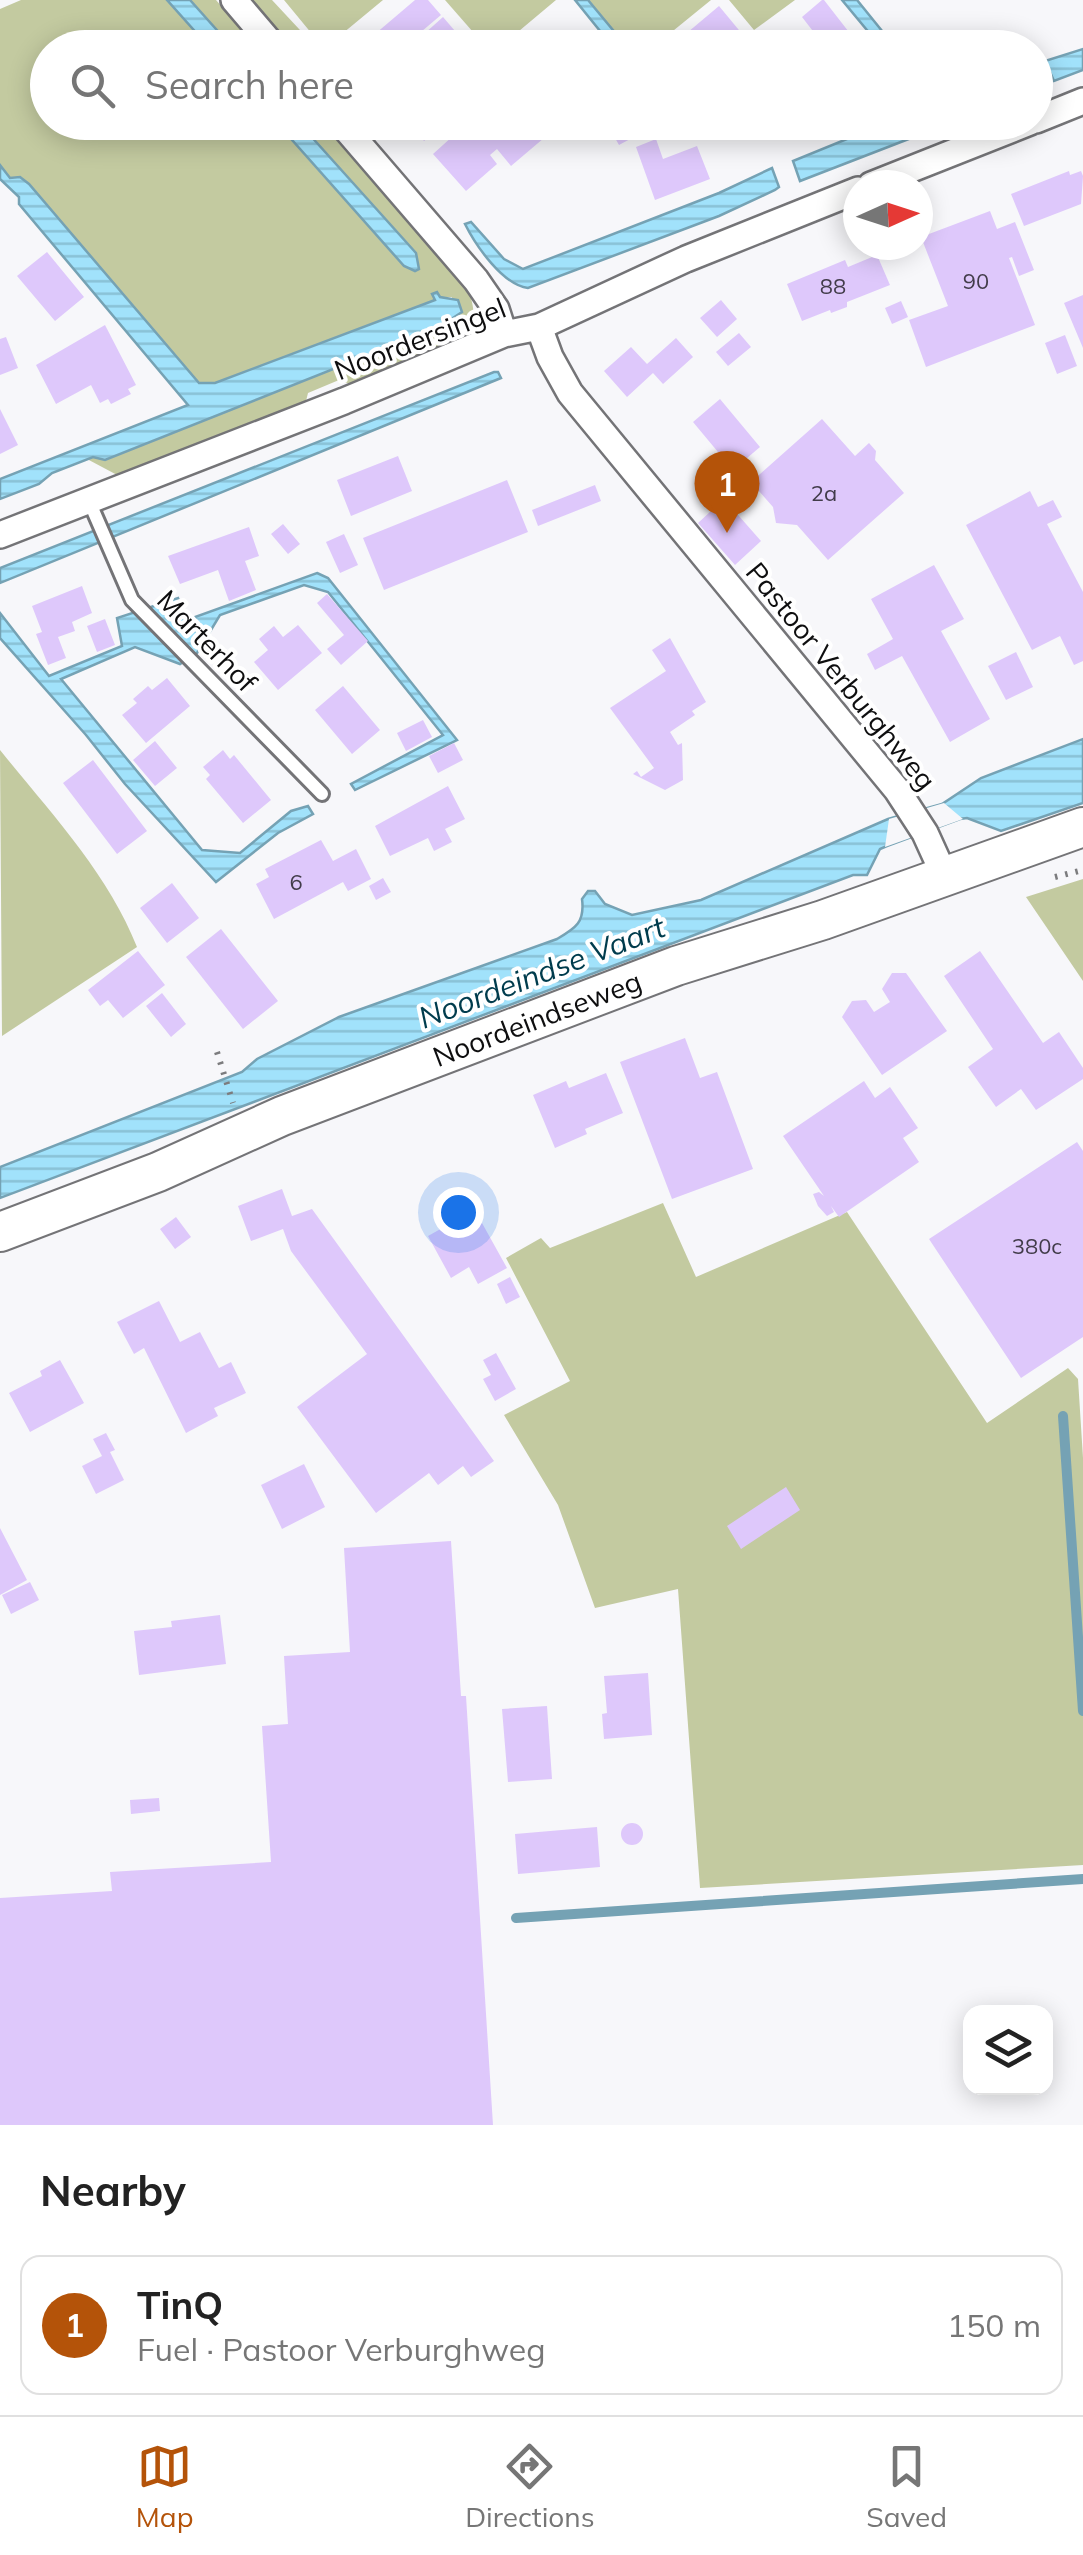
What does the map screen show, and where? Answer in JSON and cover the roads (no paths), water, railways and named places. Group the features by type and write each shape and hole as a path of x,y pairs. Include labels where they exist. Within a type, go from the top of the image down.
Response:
{"street":[{"path":"234,0 260,30"},
{"path":"1053,113 1083,102"},
{"path":"355,140 476,280 496,309 504,334"},
{"path":"909,170 984,140"},
{"name":"Noordersingel","path":"0,535 94,512 504,334 539,327 686,259 843,196"},
{"name":"Pastoor Verburghweg","path":"539,327 559,377 570,393 919,822 945,877"},
{"name":"Noordeindseweg","path":"0,1232 158,1172 244,1131 676,966 822,920 1083,827"}],"lane":[{"name":"Marterhof","path":"94,512 132,600 322,794"}],"water":[{"path":"167,0 190,0 217,30 194,30"},
{"path":"575,0 588,0 613,30 599,30"},
{"path":"842,0 857,0 881,30 867,30"},
{"path":"1083,49 1083,70 1054,81 1053,58"},
{"path":"292,140 314,140 416,253 419,269 404,266"},
{"path":"844,140 906,140 800,181 793,161"},
{"path":"0,165 10,178 20,177 29,184 199,383 215,383 435,300 432,294 437,292 440,297 458,300 462,312 439,327 105,460 93,457 52,473 39,484 0,499 0,479 188,405 19,204 19,197 0,179"},
{"path":"772,168 779,187 775,190 719,216 528,288 500,272 465,224 471,222 504,259 523,269 719,193"},
{"path":"494,372 501,378 0,583 0,568"},
{"path":"317,573 328,578 457,740 355,790 351,784 443,735 328,592 304,585 220,615 197,653 180,664 135,647 61,679 202,850 240,853 291,811 308,806 313,814 278,833 216,882 125,784 0,638 0,613 49,676 122,646 117,618 178,598 187,620"},
{"name":"Noordeindse Vaart","path":"1083,739 1083,803 1001,831 960,819 880,849 867,875 853,875 0,1198 0,1167 242,1072 257,1059 339,1017 557,939 578,924 582,899 588,891 595,891 605,904 632,915 701,900 888,819 942,804 981,778"}],"waterway":[{"path":"1063,1416 1083,1711"},
{"path":"516,1918 1083,1879"}],"place":[{"name":"TinQ","path":"727,533"}]}
